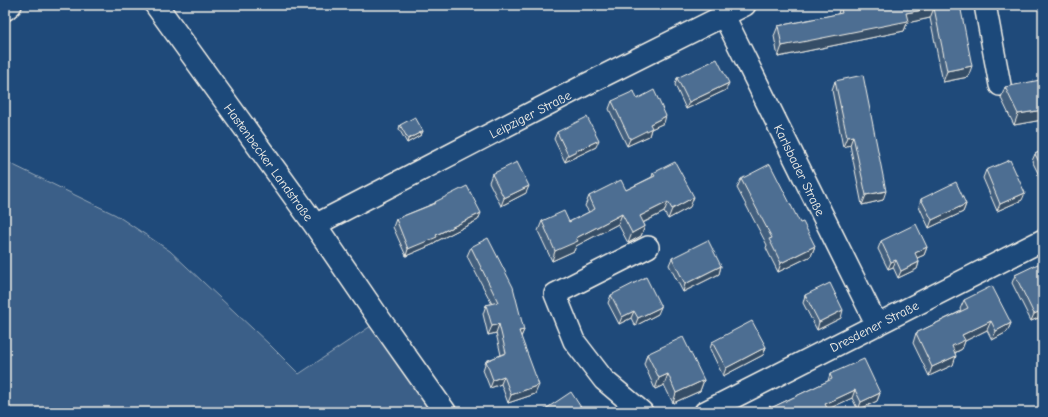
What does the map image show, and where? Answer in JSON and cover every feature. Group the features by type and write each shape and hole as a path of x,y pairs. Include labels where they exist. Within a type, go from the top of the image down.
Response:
{"main road":[{"name":"Hastenbecker Landstraße","path":"156,5 315,224 445,412"}],"street":[{"path":"5,10 11,5"},
{"name":"Leipziger Straße","path":"315,224 586,84 717,14 745,5"},
{"path":"985,5 1000,85"},
{"name":"Karlsbader Straße","path":"717,14 877,325"},
{"name":"Dresdener Straße","path":"705,412 1043,240"},
{"path":"642,412 604,380 574,341 555,294 648,247"}],"shaded area":[{"path":"5,161 116,215 170,251 299,374 380,320 447,412 5,412"}],"building":[{"path":"960,5 972,66 947,71 934,8 906,13 908,21 782,46 778,26 842,13 840,6"},
{"path":"717,59 729,83 689,102 677,78"},
{"path":"863,75 886,191 866,195 853,136 847,137 835,81"},
{"path":"1040,80 1043,95 1043,110 1018,114 1005,87"},
{"path":"654,90 666,116 650,124 652,128 630,139 612,101 634,91 637,99"},
{"path":"415,117 423,131 408,139 400,125"},
{"path":"587,117 599,140 568,155 557,132"},
{"path":"1043,150 1043,170 1035,154"},
{"path":"1010,160 1025,193 1000,204 986,170"},
{"path":"517,162 529,186 504,198 492,174"},
{"path":"675,162 694,197 672,209 668,202 640,216 645,226 632,233 622,214 576,238 578,241 555,251 542,221 564,211 569,222 595,209 589,196 621,180 626,190 655,176 653,173"},
{"path":"770,164 800,223 803,222 815,246 781,263 769,239 772,238 741,179"},
{"path":"956,182 966,204 932,220 921,199"},
{"path":"467,186 481,213 436,235 437,237 408,249 396,219 436,203 435,202"},
{"path":"916,224 927,247 915,253 919,262 901,271 896,260 891,262 881,241"},
{"path":"488,238 513,287 524,330 519,331 539,385 511,395 504,376 493,380 486,361 506,353 499,324 492,326 486,305 498,302 471,247"},
{"path":"708,240 721,266 685,284 672,258"},
{"path":"1043,263 1043,310 1034,314 1015,275"},
{"path":"646,277 661,307 638,318 634,311 622,317 611,295"},
{"path":"830,283 843,310 819,322 805,295"},
{"path":"992,286 1011,323 996,331 991,321 962,335 965,340 952,346 956,356 932,367 916,333 968,308 964,300"},
{"path":"752,321 766,347 726,368 712,342"},
{"path":"683,337 704,380 676,393 668,374 659,378 647,354"},
{"path":"864,359 880,393 861,402 855,390 825,404 829,412 759,412 770,406 771,408 832,379 830,374"},
{"path":"571,392 584,412 541,412"}]}
